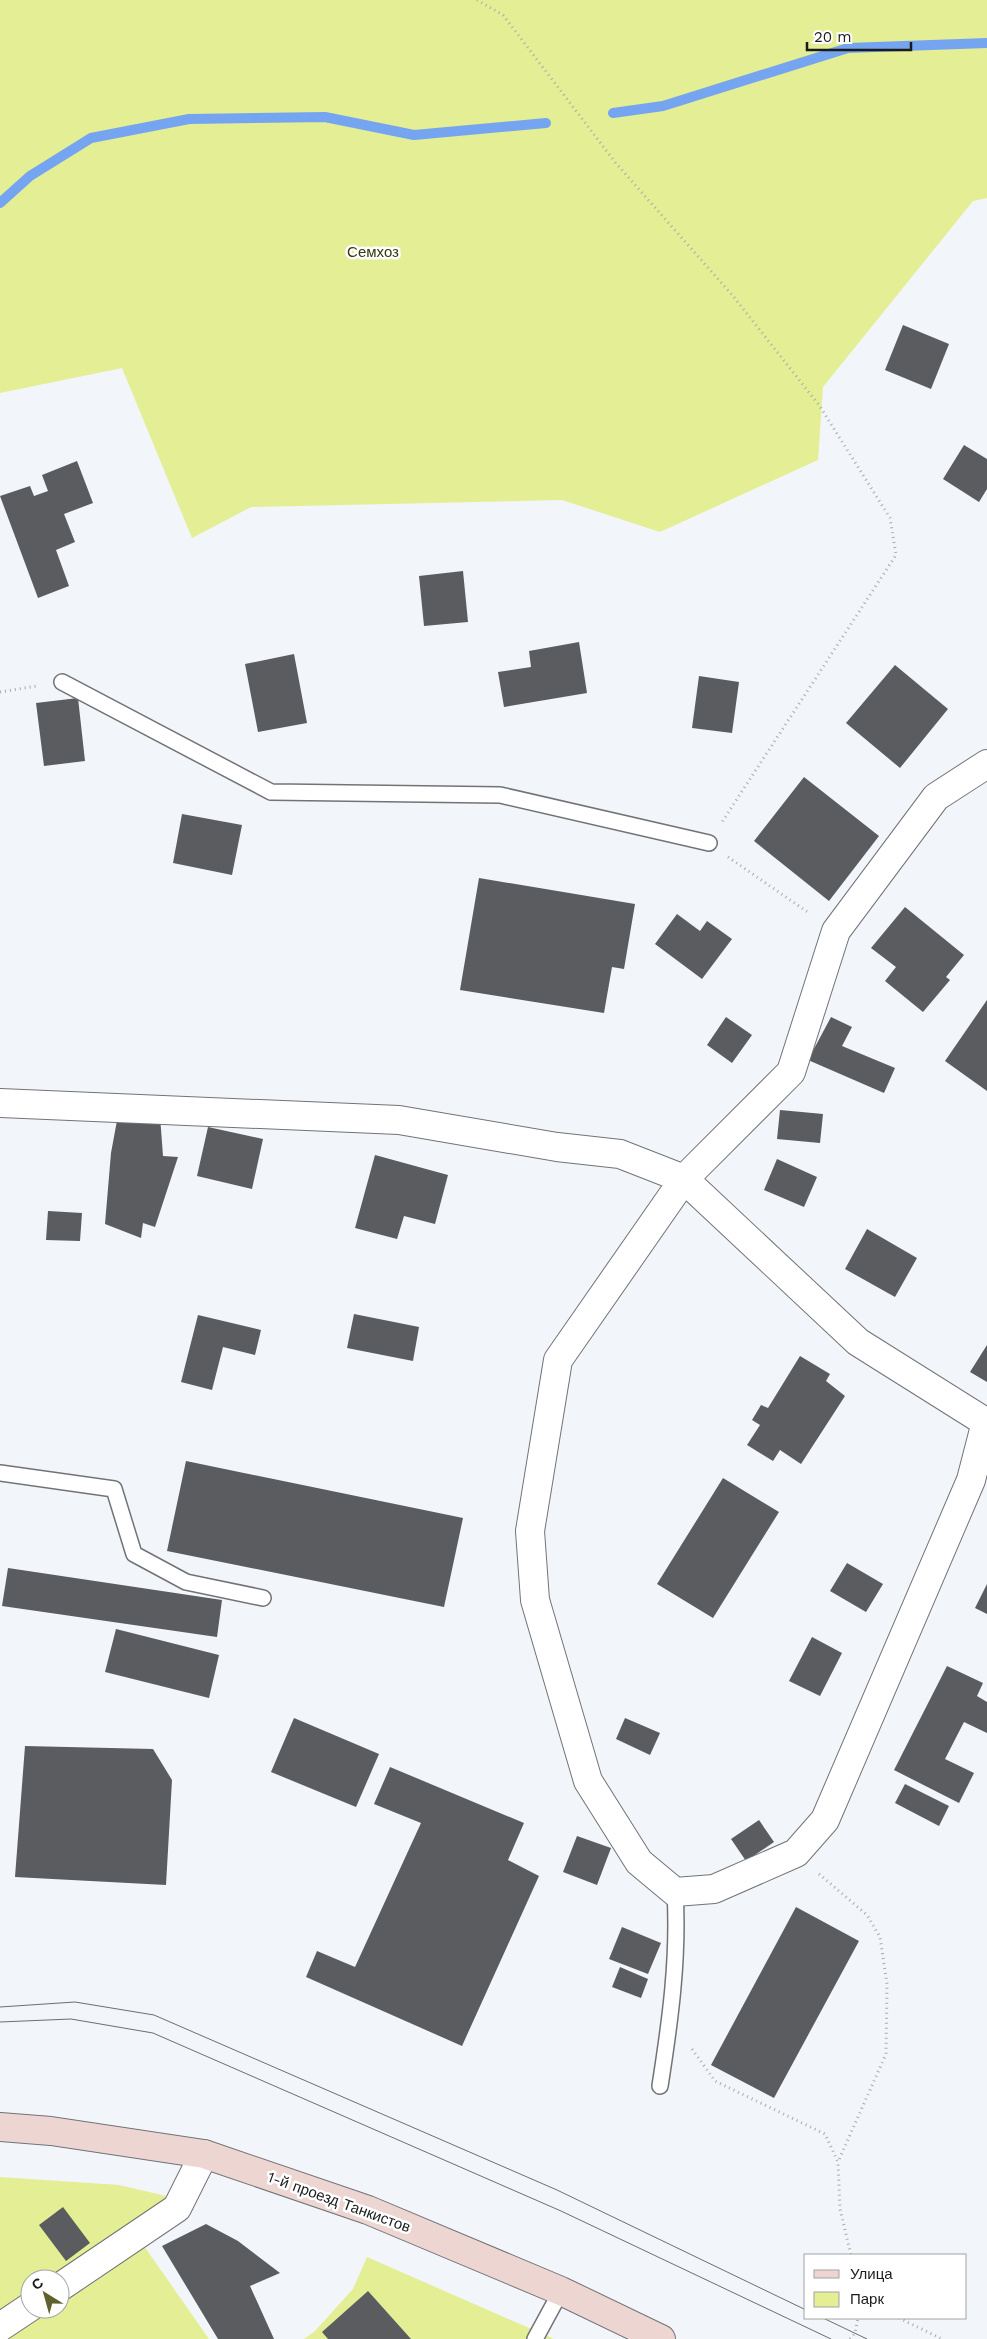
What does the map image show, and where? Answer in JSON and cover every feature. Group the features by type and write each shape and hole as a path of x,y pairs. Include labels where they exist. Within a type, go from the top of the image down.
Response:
{"main road":[{"name":"1-й проезд Танкистов","path":"0,2127 51,2131 204,2154 368,2210 561,2291 660,2339"}],"street":[{"path":"0,1103 399,1120 556,1147 620,1154 684,1179 858,1342 986,1423 971,1480 825,1820 796,1854 714,1888 675,1892 639,1862 588,1780 535,1600 530,1531 558,1360 684,1179 791,1072 836,932 936,797 987,764"},
{"path":"70,2280 177,2208 204,2154"},
{"path":"0,2327 20,2314"}],"lane":[{"path":"62,682 271,792 500,795 708,843"},
{"path":"0,1473 114,1489 134,1554 186,1582 263,1598"},
{"path":"660,2086 671,2018 678,1930 675,1892"},
{"path":"535,2339 561,2291"}],"path":[{"path":"478,0 503,16 615,162 733,296 819,404 890,518 896,555 708,843 836,932"},
{"path":"0,692 62,682"},
{"path":"796,1854 867,1915 880,1938 887,1984 886,2054 838,2162"},
{"path":"671,2018 715,2081 825,2134 838,2162 840,2209 851,2254"},
{"path":"850,2339 855,2333 858,2319"},
{"path":"901,2319 942,2339"}],"green space":[{"name":"Семхоз","path":"0,0 987,0 987,198 973,201 823,387 818,460 660,532 562,500 251,507 192,538 122,368 0,393"},
{"path":"0,2177 119,2185 196,2203 190,2212 144,2246 209,2339 0,2339"},
{"path":"367,2257 554,2339 304,2339 315,2331 353,2289"}],"building":[{"path":"903,325 949,344 931,389 885,370"},
{"path":"964,445 987,459 987,489 979,502 943,479"},
{"path":"77,461 93,503 64,514 75,542 56,550 69,586 38,598 0,496 30,486 34,496 48,491 42,475"},
{"path":"463,571 468,622 424,626 419,576"},
{"path":"579,642 587,693 504,707 498,672 531,667 529,651"},
{"path":"294,654 307,723 258,732 245,664"},
{"path":"895,665 948,709 900,768 846,723"},
{"path":"699,676 739,682 732,733 692,728"},
{"path":"78,698 85,761 44,766 36,703"},
{"path":"804,777 879,836 829,901 754,841"},
{"path":"182,814 242,825 232,875 173,863"},
{"path":"479,878 635,904 624,969 612,967 604,1013 460,990"},
{"path":"905,907 964,955 946,977 950,980 923,1012 885,981 896,967 871,948"},
{"path":"677,914 700,931 707,921 732,939 702,979 655,944"},
{"path":"987,1000 987,1091 945,1061"},
{"path":"726,1017 752,1035 732,1063 707,1045"},
{"path":"831,1017 852,1027 842,1046 895,1068 884,1093 808,1060"},
{"path":"780,1110 823,1114 820,1143 777,1139"},
{"path":"118,1115 160,1116 163,1156 178,1157 155,1227 143,1223 141,1238 105,1224 111,1153"},
{"path":"208,1127 263,1139 252,1189 197,1176"},
{"path":"375,1155 448,1175 435,1224 404,1216 397,1239 355,1228"},
{"path":"777,1159 817,1177 804,1207 764,1190"},
{"path":"48,1211 82,1213 80,1241 46,1240"},
{"path":"867,1229 917,1258 895,1297 845,1269"},
{"path":"354,1314 419,1327 413,1361 347,1348"},
{"path":"198,1315 261,1330 255,1355 223,1347 212,1390 181,1382"},
{"path":"987,1345 987,1382 970,1372"},
{"path":"800,1356 830,1374 826,1381 845,1396 801,1464 780,1450 773,1461 747,1445 760,1425 752,1420 761,1405 768,1408"},
{"path":"186,1461 463,1518 444,1607 167,1551"},
{"path":"723,1478 779,1512 713,1618 657,1584"},
{"path":"847,1563 883,1584 866,1612 830,1591"},
{"path":"8,1568 222,1600 217,1637 2,1606"},
{"path":"987,1584 987,1614 975,1608"},
{"path":"116,1629 219,1655 209,1698 105,1672"},
{"path":"812,1637 842,1653 820,1696 789,1681"},
{"path":"947,1666 983,1683 977,1696 987,1702 987,1733 964,1722 945,1759 974,1773 959,1803 894,1770"},
{"path":"294,1718 379,1754 356,1807 271,1772"},
{"path":"625,1718 660,1733 650,1755 616,1739"},
{"path":"25,1746 153,1749 172,1780 166,1885 15,1877"},
{"path":"390,1767 524,1823 508,1860 539,1876 462,2046 306,1977 317,1951 355,1967 421,1823 374,1804"},
{"path":"905,1784 949,1806 939,1826 895,1803"},
{"path":"759,1820 774,1842 746,1861 731,1839"},
{"path":"577,1836 611,1848 597,1885 563,1872"},
{"path":"796,1907 859,1941 774,2098 711,2065"},
{"path":"622,1927 661,1943 648,1974 609,1959"},
{"path":"620,1967 648,1979 641,1998 612,1987"},
{"path":"63,2207 90,2243 66,2261 39,2225"},
{"path":"206,2224 238,2241 280,2273 250,2286 274,2339 218,2339 162,2246"},
{"path":"368,2291 411,2339 328,2339 322,2332"}],"waterway":[{"path":"613,113 663,106 848,48 987,43"},
{"path":"0,203 30,176 91,138 189,119 325,117 414,135 546,123"}],"tram line":[{"path":"0,2007 75,2002 154,2015 557,2190 804,2309"},
{"path":"0,2022 71,2019 153,2033 561,2211 831,2339"},
{"path":"825,2319 867,2339"}]}
